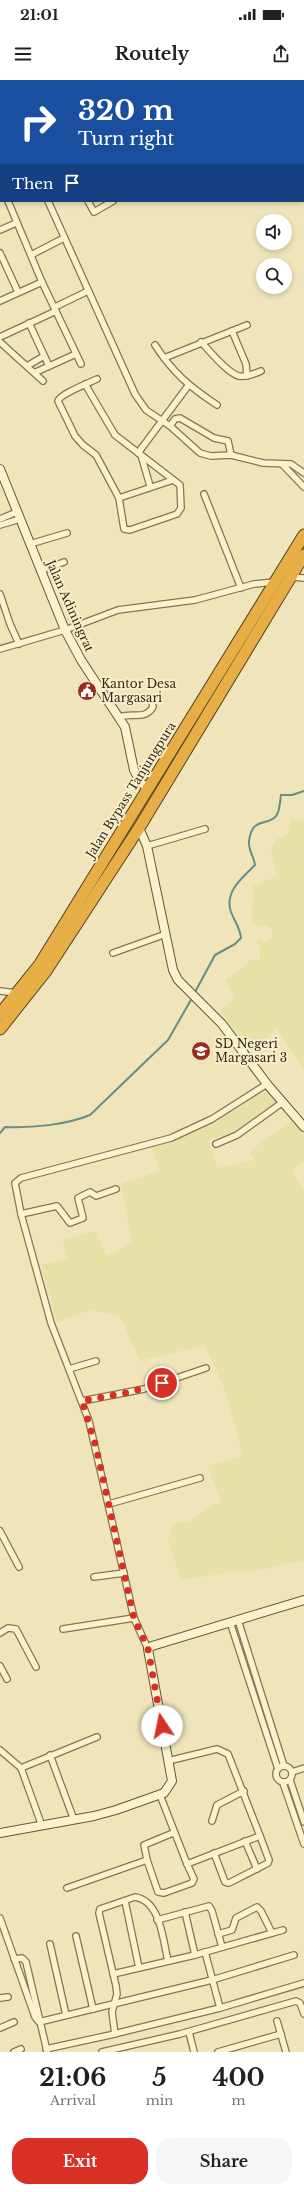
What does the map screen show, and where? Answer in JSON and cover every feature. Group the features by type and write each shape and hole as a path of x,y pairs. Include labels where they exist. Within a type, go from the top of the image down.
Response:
{"highway":[{"name":"Jalan Bypass Tanjungpura","path":"0,1014 40,964 304,535"},
{"name":"Jalan Bypass Tanjungpura","path":"0,1029 46,971 139,828 304,555"}],"street":[{"path":"8,202 42,282 81,364"},
{"path":"48,202 134,394 146,410 170,426 200,452 211,456 231,455 263,463 291,464 304,473"},
{"path":"89,202 94,212 111,202"},
{"path":"0,230 16,223"},
{"path":"31,255 64,238"},
{"path":"0,253 2,266 18,292"},
{"path":"0,301 42,282"},
{"path":"0,337 88,291"},
{"path":"29,323 49,366"},
{"path":"164,358 247,325"},
{"path":"232,331 246,364 247,376"},
{"path":"0,342 36,372 43,381"},
{"path":"201,342 221,363 236,375 247,376 261,371"},
{"path":"155,345 188,386 217,405"},
{"path":"36,372 76,354"},
{"path":"27,366 44,356"},
{"path":"86,384 110,429 123,442 173,480 181,488 181,508 179,512 130,530 124,529 119,498 96,455 83,445 75,436 58,401 61,396 86,384 97,379"},
{"path":"140,454 188,386"},
{"path":"170,426 175,419 180,418 214,438 228,441 231,455"},
{"path":"140,454 150,486"},
{"path":"282,463 304,487"},
{"name":"Jalan Adiningrat","path":"0,470 65,630 81,660 120,717 128,736 134,770 141,783 148,788"},
{"path":"119,498 150,486 173,480"},
{"path":"204,494 242,588"},
{"path":"0,519 18,516"},
{"path":"0,525 18,516"},
{"path":"30,544 67,533"},
{"path":"40,571 64,562"},
{"path":"291,577 304,578"},
{"path":"0,649 65,630 118,610 196,600 242,588 276,582"},
{"path":"0,594 10,624 19,644"},
{"path":"120,717 129,713 142,716 147,714 153,707 152,701"},
{"path":"139,828 147,846 173,970 178,980 222,1024 267,1084 304,1127"},
{"path":"147,846 205,829"},
{"path":"113,953 166,934"},
{"path":"0,991 17,993"},
{"path":"0,1833 74,1820 116,1810 160,1795 167,1790 171,1783 148,1649 134,1618 89,1421 51,1323 21,1214 15,1183 18,1179 171,1138 212,1119 267,1084"},
{"path":"216,1144 237,1135 283,1102"},
{"path":"21,1214 56,1206 70,1223 73,1223 83,1218 78,1198 90,1192 96,1196 116,1189"},
{"path":"69,1369 96,1361"},
{"path":"82,1401 144,1389 206,1368"},
{"path":"109,1504 200,1478"},
{"path":"0,1531 19,1567"},
{"path":"94,1577 124,1573"},
{"path":"148,1649 152,1646 304,1600"},
{"path":"63,1629 134,1618"},
{"path":"234,1621 281,1767 276,1777 283,1783 304,1844"},
{"path":"0,1633 8,1628 16,1629 36,1667"},
{"path":"0,1666 7,1679"},
{"path":"21,1768 97,1737"},
{"path":"168,1761 222,1749 231,1758 269,1860 268,1863 227,1883 214,1853"},
{"path":"0,1750 21,1768 42,1826"},
{"path":"50,1755 74,1820"},
{"path":"281,1767 289,1768 292,1772"},
{"path":"292,1772 304,1768"},
{"path":"292,1772 290,1780 304,1822"},
{"path":"283,1783 290,1780"},
{"path":"212,1821 218,1805 244,1791"},
{"path":"160,1795 173,1833 194,1879 194,1882 162,1894 158,1890 147,1860 145,1843 173,1833"},
{"path":"187,1864 260,1836"},
{"path":"245,1841 257,1869"},
{"path":"66,1888 147,1860"},
{"path":"115,2034 112,2012 117,1994 99,1912 102,1908 139,1897 154,1908 168,1962"},
{"path":"125,1901 140,1968"},
{"path":"158,1920 185,1912 210,1907 222,1947"},
{"path":"218,1934 232,1930 236,1918 257,1907 261,1911 272,1933"},
{"path":"185,1912 195,1955"},
{"path":"0,1918 35,2017 39,2022"},
{"path":"113,1974 168,1962 283,1930"},
{"path":"76,1936 93,2009"},
{"path":"50,1944 66,2015"},
{"path":"205,1952 220,2008"},
{"path":"39,2022 212,1980 294,1955"},
{"path":"14,1959 20,1958 25,1960 47,2050 220,2008 304,1983"},
{"path":"0,1998 8,1997"},
{"path":"102,2052 189,2032 296,2001 300,2003 304,2014"},
{"path":"277,2021 286,2052"},
{"path":"0,2028 14,2022"},
{"path":"189,2032 194,2052"},
{"path":"218,2052 281,2034"},
{"path":"14,2052 21,2049"}],"shaded area":[{"path":"304,817 304,1070 277,1029 250,1049 220,1011 235,998 225,980 243,968 249,960 260,960 260,947 256,941 261,939 266,942 272,937 272,929 266,925 257,927 252,921 253,886 277,876 271,848 275,840 289,833 291,819 302,820"},
{"path":"266,1088 276,1103 231,1133 208,1140 217,1168 255,1160 250,1151 294,1119 304,1132 304,1162 292,1170 304,1190 304,1560 247,1573 240,1571 181,1580 168,1541 172,1524 189,1521 221,1501 207,1466 243,1455 225,1390 205,1345 140,1361 120,1316 92,1310 57,1321 41,1265 67,1258 63,1240 96,1231 106,1256 132,1243 121,1184 160,1171 151,1146 212,1121 239,1108"}],"waterway":[{"path":"194,994 215,955 235,944 241,938 229,905 232,892 240,880 255,865 249,844 251,833 257,825 269,821 276,816 279,809 281,795 292,795 304,791"},
{"path":"0,1133 5,1127 49,1125 90,1115 168,1040 192,998"}],"place":[{"name":"Kantor Desa Margasari","path":"87,691"},
{"name":"SD Negeri Margasari 3","path":"201,1051"}],"route":[{"path":"162,1383 144,1389 82,1401 96,1447 134,1618 148,1649 162,1726"}]}
